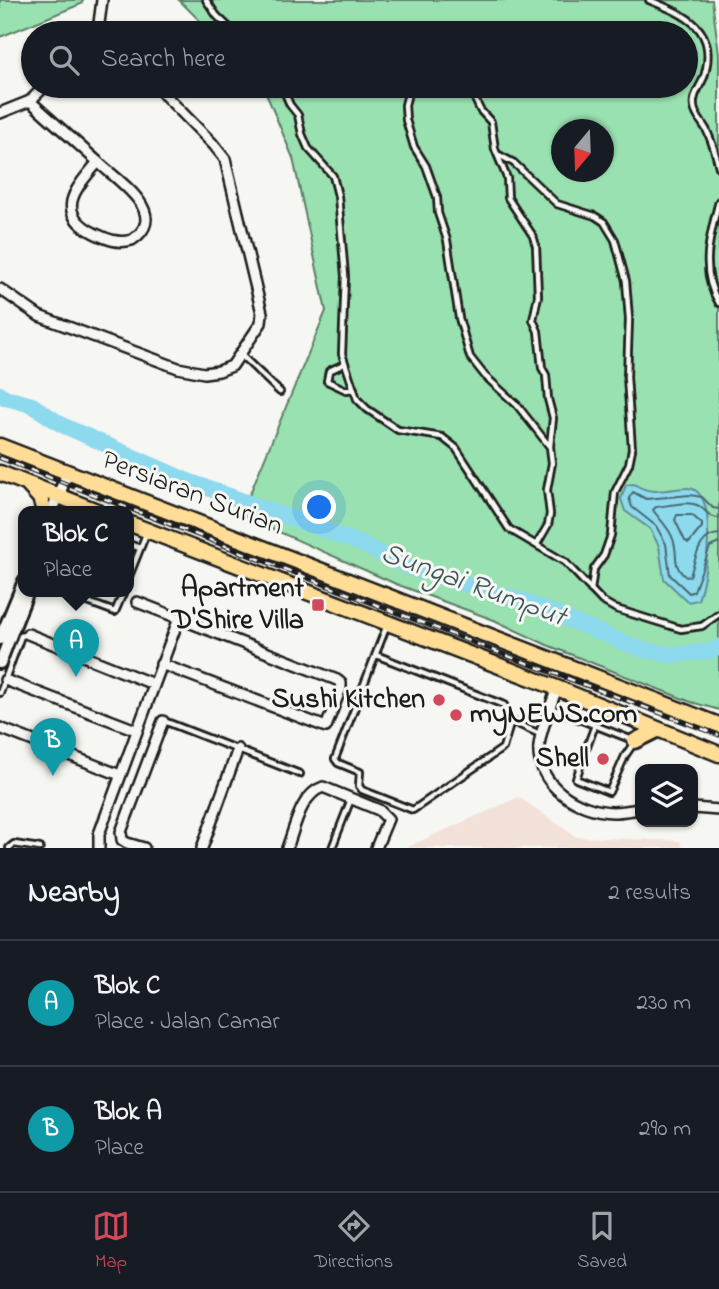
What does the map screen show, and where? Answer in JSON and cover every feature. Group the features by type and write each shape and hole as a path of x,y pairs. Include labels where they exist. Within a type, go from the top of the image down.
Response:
{"main road":[{"name":"Persiaran Surian","path":"0,446 719,725"},
{"name":"Persiaran Surian","path":"0,473 61,502"},
{"path":"27,484 40,498 42,506"},
{"name":"Persiaran Surian","path":"134,525 557,688 719,754"},
{"path":"635,741 657,730"}],"street":[{"path":"99,21 102,0"},
{"path":"0,289 38,316 191,372 219,371 232,366 261,323 262,313 225,159 168,98"},
{"path":"0,113 30,100 98,162 143,204 146,219 144,228 132,240 116,242 107,239 80,225 72,215 71,201 75,191 98,162"},
{"path":"61,502 71,473"},
{"path":"0,639 18,594"},
{"path":"0,663 26,597"},
{"path":"137,602 341,683 341,688 326,727 161,664"},
{"path":"99,848 99,834 179,618"},
{"path":"29,634 153,684"},
{"path":"5,680 136,730"},
{"path":"557,688 542,735 539,759 544,775 568,799 580,805 614,812 635,810"},
{"path":"144,848 122,840 121,832 163,721"},
{"path":"0,728 120,775"},
{"path":"202,848 238,749"},
{"path":"288,848 304,804 313,792 323,787 379,810 388,819 376,848"},
{"path":"698,808 719,810"}],"lane":[{"path":"206,0 222,21"},
{"path":"649,0 683,13 692,21"},
{"path":"698,26 703,31 708,59 698,89"},
{"path":"286,98 298,114 308,148 333,176 338,196 345,276 342,354 357,399 398,430 442,437 448,441 456,448 509,529 565,562 591,590 616,610 681,629 702,626 719,614"},
{"path":"407,98 406,120 414,147 426,166 437,197 438,213 447,240 459,318 470,357 485,376 517,405 550,447"},
{"path":"474,98 491,122 495,149 508,178 508,198 533,236 536,246 538,296 533,320 538,331 541,368 547,375 548,399 553,418 550,447 552,469 547,490 550,514 548,526 537,544"},
{"path":"695,98 694,110 710,137 719,167"},
{"path":"499,155 514,163 557,204 595,216 604,222 615,240 626,281 629,319 627,377 632,449 629,464 615,492 611,535 604,555 594,569 591,590"},
{"path":"719,201 707,262 711,287 719,303"},
{"path":"241,355 280,392"},
{"path":"344,364 330,371 327,381 346,390 354,389"},
{"path":"134,564 148,530"},
{"path":"134,546 140,548"},
{"path":"74,597 115,612 121,597"},
{"path":"376,655 504,705 511,721 503,748 415,810 362,790 359,786 360,772 338,763 335,759 387,623"},
{"path":"0,693 21,636 29,634"},
{"path":"550,707 635,741 609,792 576,779 582,761"},
{"path":"163,721 300,774"},
{"path":"511,721 542,735"},
{"path":"587,747 595,725"},
{"path":"332,848 352,799"},
{"path":"9,848 14,844 40,848"}],"shaded area":[{"path":"519,797 576,837 680,841 682,848 405,848"}],"green space":[{"path":"0,0 83,0 81,4 39,21 21,21 21,28 0,37"},
{"path":"179,0 712,0 719,54 719,710 691,702 547,645 494,620 396,584 241,515 326,311 293,158 268,98 698,98 698,21 200,21"}],"water":[{"path":"634,484 653,491 686,488 696,491 703,500 708,532 705,570 698,600 688,602 664,579 659,546 650,529 625,511 621,499 626,485"}],"waterway":[{"name":"Sungai Rumput","path":"0,394 32,405 62,425 188,481 359,543 410,568 523,601 640,649 672,655 711,651 719,647"}],"railway":[{"path":"0,458 123,506"},
{"path":"134,510 719,735"}],"place":[{"name":"Apartment D'Shire Villa","path":"318,605"},
{"name":"Blok C","path":"76,677"},
{"name":"Sushi Kitchen","path":"439,700"},
{"name":"myNEWS.com","path":"456,715"},
{"name":"Shell","path":"603,759"},
{"name":"Blok A","path":"53,776"}]}
